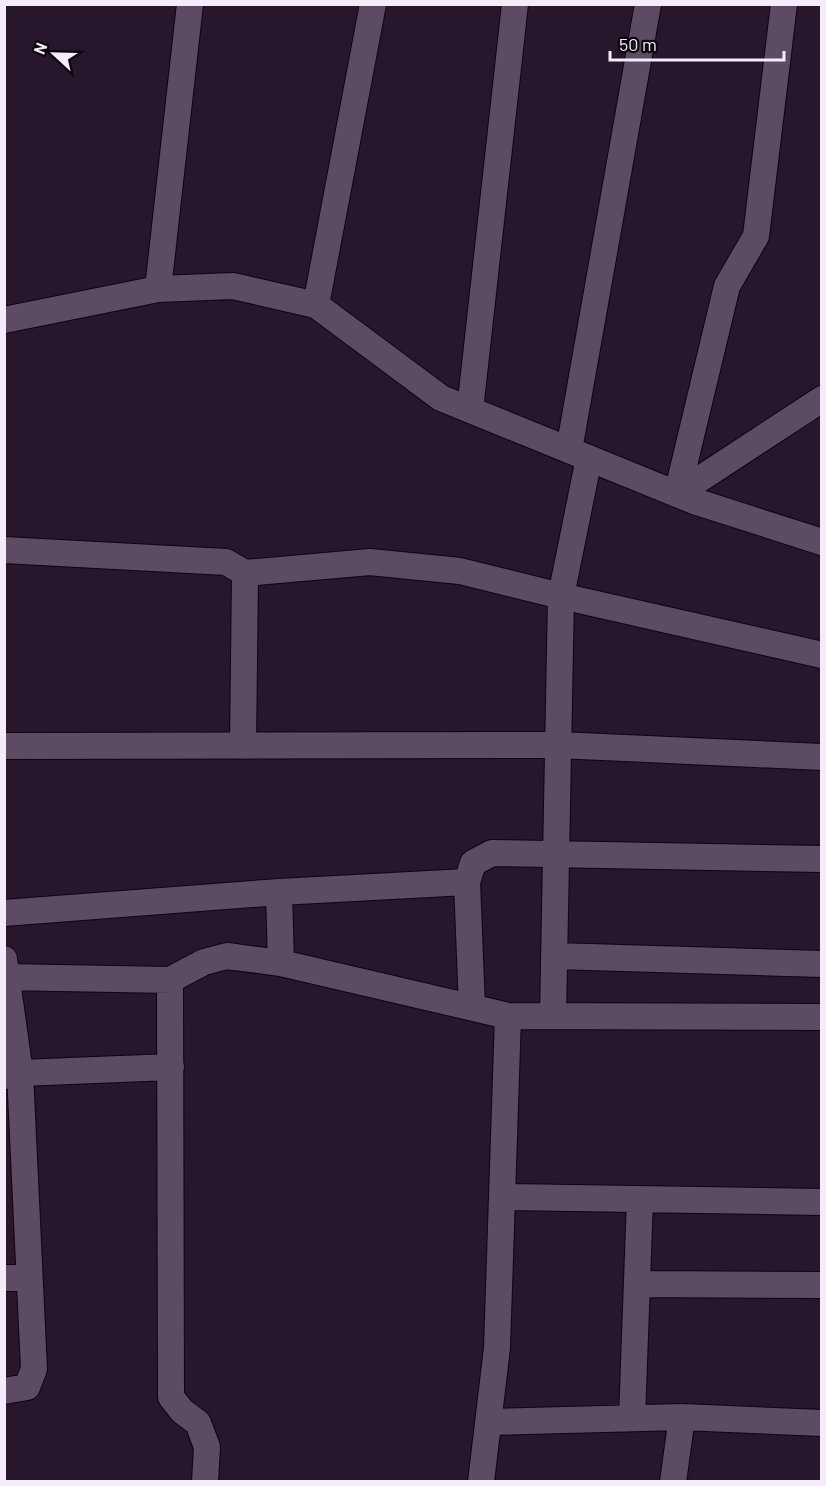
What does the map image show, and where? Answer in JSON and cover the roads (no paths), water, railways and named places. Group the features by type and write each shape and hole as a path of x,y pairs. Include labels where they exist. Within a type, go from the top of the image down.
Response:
{"street":[{"path":"158,289 190,4"},
{"path":"316,305 373,4"},
{"path":"470,410 515,4"},
{"path":"553,1016 561,596 579,454 648,4"},
{"path":"677,494 727,286 756,236 784,4"},
{"path":"4,320 158,289 233,286 316,305 441,398 677,494 822,542"},
{"path":"677,494 822,399"},
{"path":"4,550 226,562 245,573 370,562 460,571 822,655"},
{"path":"243,746 245,573"},
{"path":"4,746 558,745 822,757"},
{"path":"472,1007 467,882 473,863 492,853 822,860"},
{"path":"4,912 279,892 467,882"},
{"path":"279,892 281,963"},
{"path":"4,1391 27,1387 34,1368 17,1278 12,1075 5,971 170,980 204,962 227,956 281,963 508,1016 822,1017"},
{"path":"555,956 822,964"},
{"path":"170,980 171,1397 182,1411 198,1423 207,1447 205,1482"},
{"path":"481,1482 497,1348 508,1016"},
{"path":"12,1075 171,1067"},
{"path":"502,1197 822,1202"},
{"path":"632,1418 639,1284 640,1199"},
{"path":"639,1284 822,1285"},
{"path":"488,1422 682,1417 822,1424"},
{"path":"673,1482 682,1417"}]}
